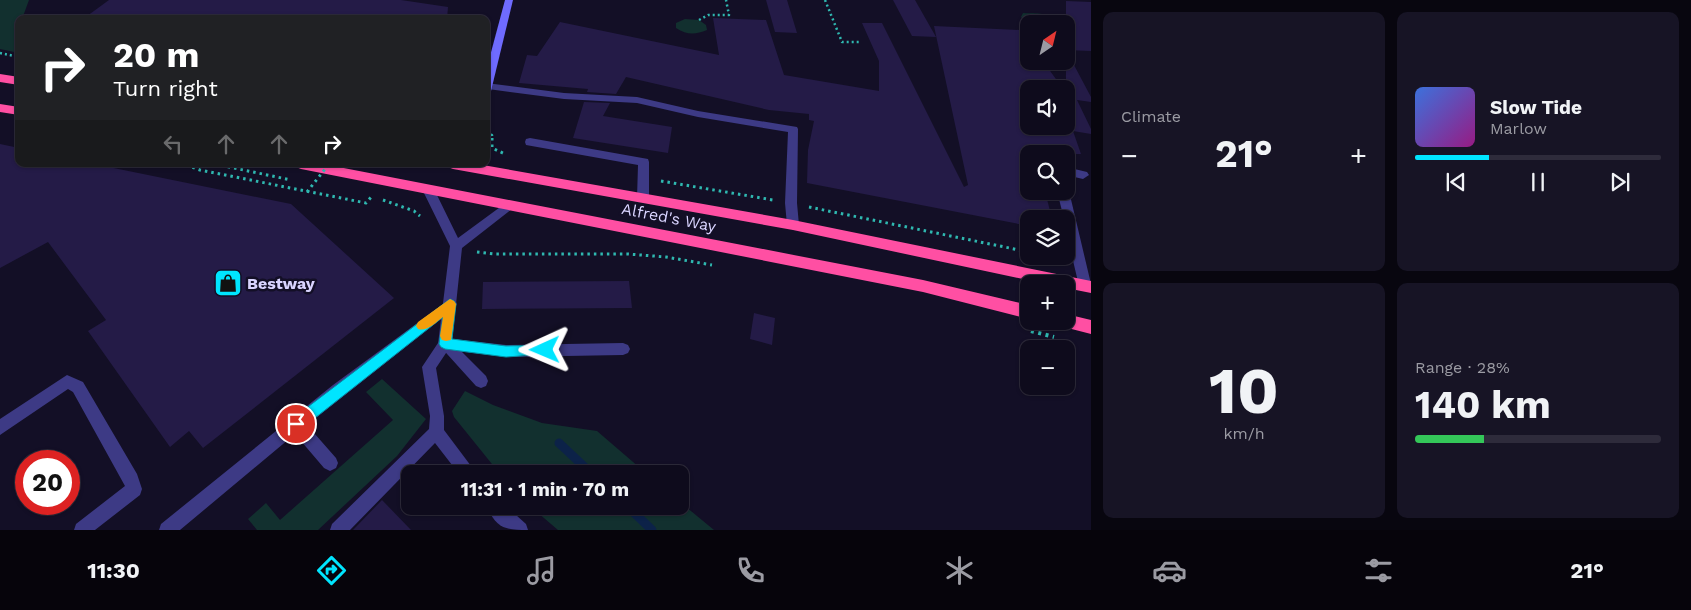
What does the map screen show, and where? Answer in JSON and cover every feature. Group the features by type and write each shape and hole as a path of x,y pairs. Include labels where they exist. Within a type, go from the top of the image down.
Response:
{"highway":[{"path":"0,78 15,80"},
{"path":"0,108 15,110"},
{"name":"Alfred's Way","path":"316,167 923,286 1020,310"},
{"name":"Alfred's Way","path":"491,167 643,198 793,225 1088,286"},
{"path":"1075,323 1091,326"}],"street":[{"path":"490,76 509,0"},
{"path":"490,88 564,96 637,100 698,114 793,129 791,203 793,225"},
{"path":"530,142 644,162 643,198"},
{"path":"1075,174 1083,175"},
{"path":"338,530 436,432 437,416 429,367 445,344 456,246 428,189"},
{"path":"1065,200 1088,286"},
{"path":"456,246 511,205"},
{"path":"167,530 296,424 450,304"},
{"path":"445,344 506,351 623,349"},
{"path":"445,344 481,380"},
{"path":"0,428 67,382 78,387 131,480 134,489 82,530"},
{"path":"296,424 330,463"},
{"path":"436,432 462,465"},
{"path":"502,515 520,530"}],"path":[{"path":"699,20 708,15 729,16 726,0"},
{"path":"825,0 842,42 859,42"},
{"path":"0,53 15,56"},
{"path":"192,167 357,202 366,203 372,196"},
{"path":"230,167 292,180"},
{"path":"307,192 327,167"},
{"path":"310,184 319,186"},
{"path":"363,194 414,211 425,220"},
{"path":"475,251 503,254 628,254 666,257 714,266"},
{"path":"1029,331 1057,337"}],"green space":[{"path":"0,0 29,0 23,15 15,15 15,52 0,49"},
{"path":"1023,13 1038,13 1047,15 1022,15"},
{"path":"685,19 699,20 706,25 707,30 691,34 676,28 676,23"},
{"path":"382,379 426,419 397,456 318,530 257,530 248,519 266,503 280,520 393,420 366,392"},
{"path":"465,391 493,405 542,423 597,431 637,465 493,465 454,417 452,411"},
{"path":"689,509 714,530 558,530 540,515 689,515"}],"building":[{"path":"109,0 401,0 448,7 447,15 88,15"},
{"path":"766,0 787,0 797,33 775,32"},
{"path":"893,0 915,0 936,37 912,36"},
{"path":"1066,1 1091,2 1091,51 1075,50 1075,15 1066,15"},
{"path":"713,18 766,20 784,75 879,91 879,61 862,23 882,23 964,187 968,185 934,26 1020,30 1020,70 1049,70 1057,80 1020,80 1020,135 1074,135 1081,154 1075,154 1075,145 1020,145 1020,200 1047,200 1050,210 1020,210 1020,224 807,183 808,150 814,121 809,120 809,114 769,110 626,77 616,94 587,92 588,89 519,83 527,55 537,56 560,22 719,55"},
{"path":"1075,67 1091,97 1091,102 1077,100 1091,129 1091,134 1075,131 1075,80 1066,80 1066,70 1075,70"},
{"path":"584,102 610,103 603,116 672,127 668,153 573,138"},
{"name":"Bestway","path":"0,144 15,147 15,167 109,167 291,204 394,298 203,448 189,431 170,447 88,331 106,320 48,242 0,268"},
{"path":"629,281 632,308 482,309 483,282"},
{"path":"754,313 775,318 772,345 750,339"},
{"path":"382,500 411,530 353,530"}],"waterway":[{"path":"559,443 582,465"},
{"path":"636,515 652,530"}],"slow traffic":[{"path":"423,326 450,304 446,336"}],"place":[{"name":"Bestway","path":"228,283"}],"route":[{"path":"296,424 450,304 445,344 506,351 545,350"}]}
